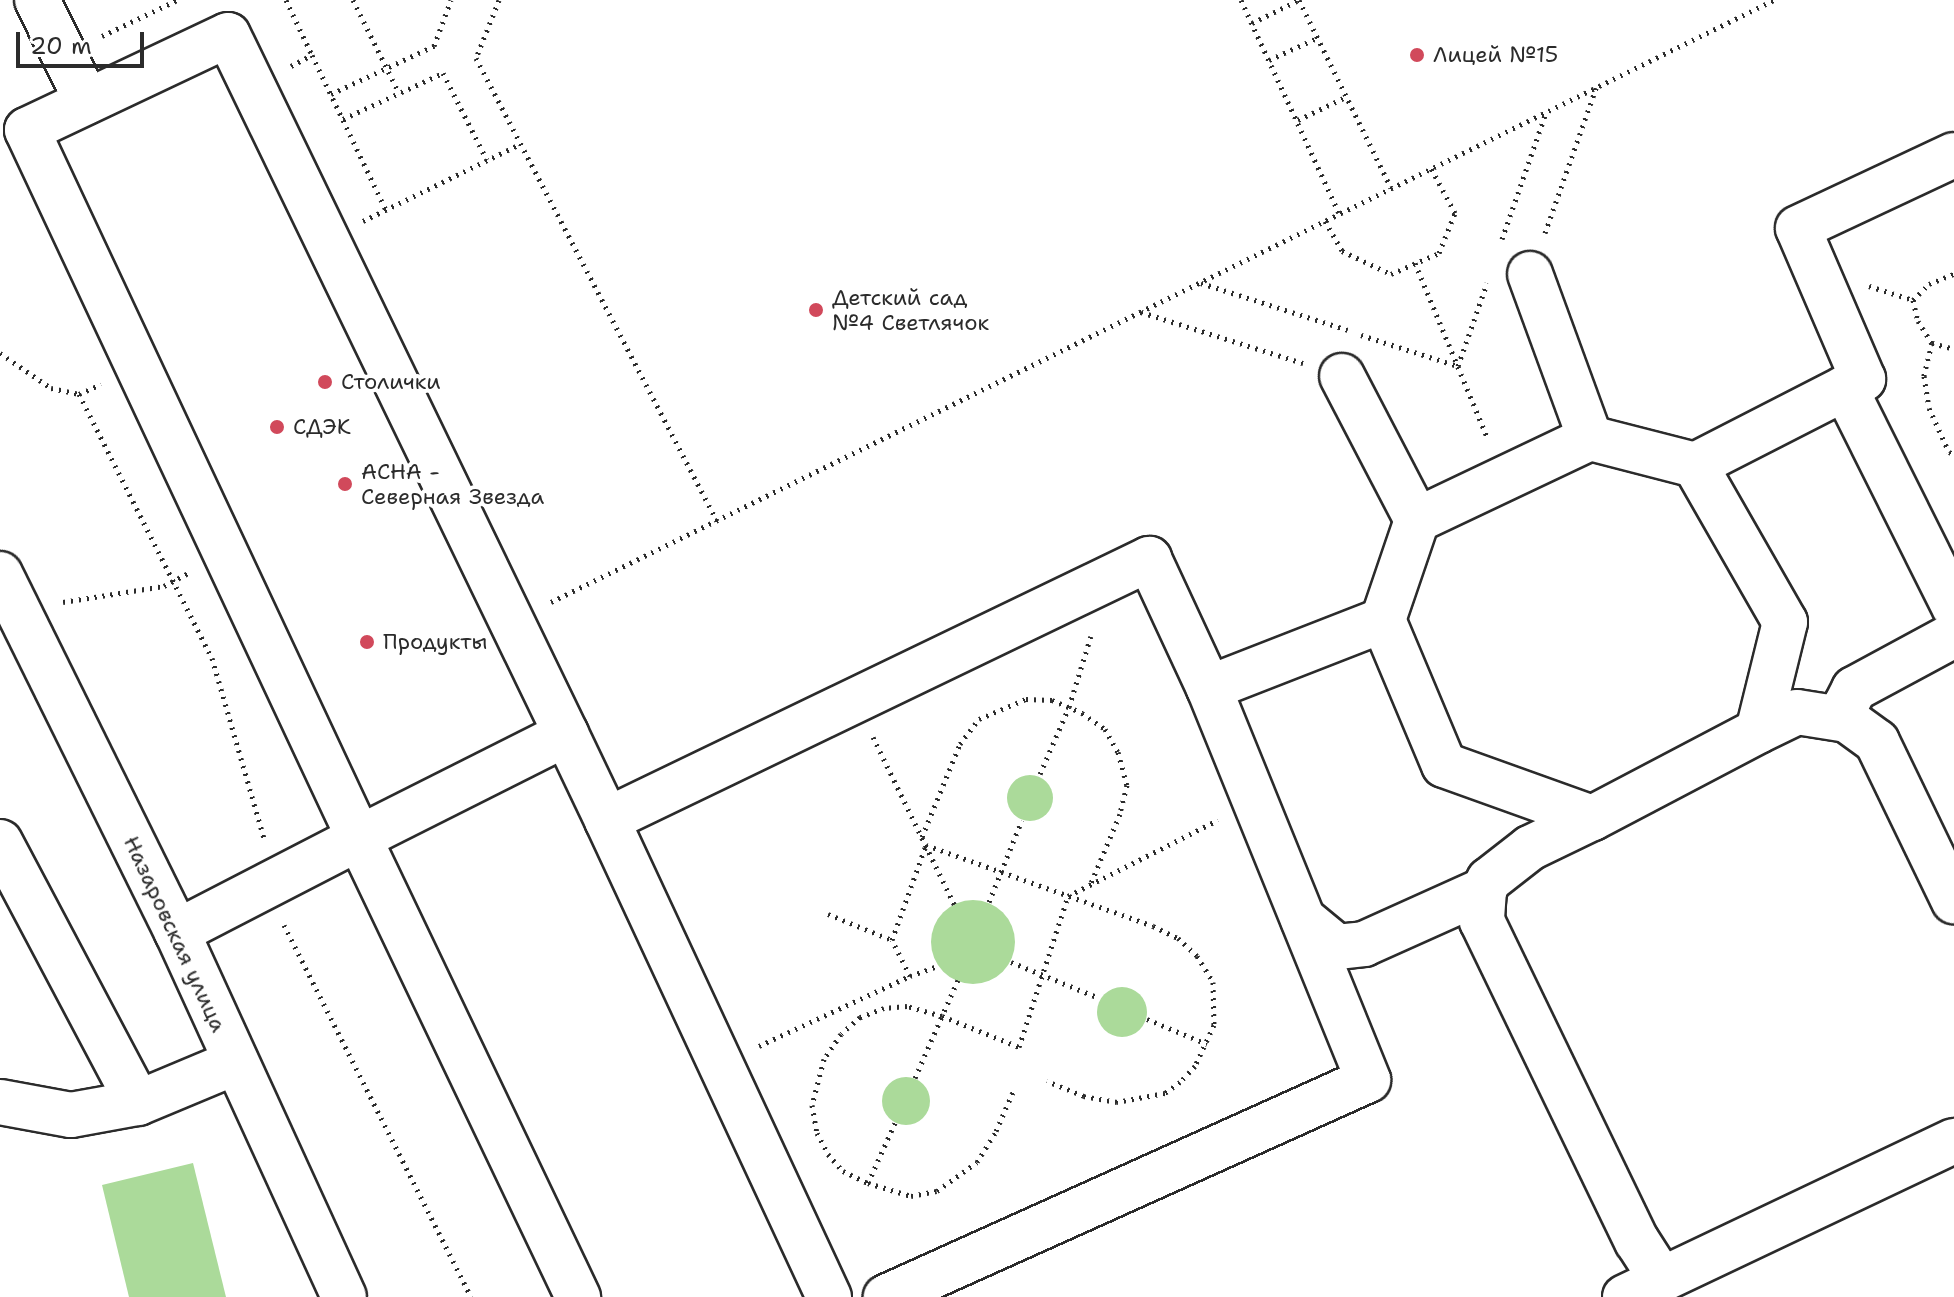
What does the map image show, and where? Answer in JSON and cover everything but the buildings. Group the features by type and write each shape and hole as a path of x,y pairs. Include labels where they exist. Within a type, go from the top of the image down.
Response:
{"street":[{"path":"37,0 87,101"},
{"path":"578,1297 138,367 13,137 228,35 607,820 829,1297"},
{"path":"1592,818 1444,765 1383,620 1417,520 1590,438 1695,465 1863,379 1798,228 1954,155"},
{"path":"1530,274 1590,438"},
{"path":"1342,376 1417,520"},
{"path":"1845,388 1954,607"},
{"path":"1695,465 1785,622 1758,731"},
{"path":"607,820 1149,559 1209,688 1368,1080 886,1297"},
{"name":"Назаровская улица","path":"8,592 177,932 344,1297"},
{"path":"1209,688 1383,620"},
{"path":"1847,720 1846,705 1854,689 1954,635"},
{"path":"1954,901 1877,742 1847,720 1797,712 1530,848 1489,880 1484,890 1482,921 1637,1241 1643,1288 1954,1141"},
{"path":"177,932 566,734"},
{"path":"0,842 138,1103"},
{"path":"1303,919 1337,947 1364,944 1484,890"},
{"path":"0,1102 71,1115 138,1103 236,1062"}],"path":[{"path":"64,54 177,0"},
{"path":"286,0 386,210"},
{"path":"353,0 399,93"},
{"path":"331,94 434,46 451,0"},
{"path":"499,0 476,58 717,521"},
{"path":"1241,0 1340,214"},
{"path":"1252,23 1299,0 1391,188"},
{"path":"511,622 1774,0"},
{"path":"1269,60 1317,38"},
{"path":"253,86 312,55"},
{"path":"343,119 443,73 487,160"},
{"path":"1530,274 1597,87"},
{"path":"1298,120 1346,97"},
{"path":"326,239 520,144"},
{"path":"1325,221 1342,251 1391,274 1439,253 1455,213 1431,168"},
{"path":"1415,263 1505,478"},
{"path":"1954,274 1929,284 1913,300 1918,321 1932,343 1954,349"},
{"path":"1199,283 1458,366"},
{"path":"1140,312 1342,376"},
{"path":"1932,343 1924,376 1929,408 1949,452 1954,454"},
{"path":"0,353 51,388 79,394 138,367"},
{"path":"79,394 212,658 277,881 282,922 471,1297"},
{"path":"8,592 164,586 225,553"},
{"path":"1040,774 1069,707 1109,578"},
{"path":"922,837 960,744 979,719 1026,699 1052,700 1105,729 1118,752 1127,785 1120,814 1091,884"},
{"path":"856,700 954,904"},
{"path":"1013,1092 996,1131 977,1162 937,1191 911,1196 868,1183 843,1171 828,1154 817,1133 812,1105 824,1059 860,1017 884,1008 907,1006 942,1016 1019,1047 1068,896 1256,804"},
{"path":"989,902 1022,820"},
{"path":"926,845 1153,926 1178,938 1197,956 1213,982 1214,1025 1207,1044 1195,1066 1165,1093 1117,1102 1084,1096 1047,1081"},
{"path":"892,940 926,845"},
{"path":"828,914 892,940 910,976"},
{"path":"1011,962 1099,998"},
{"path":"721,1065 937,966"},
{"path":"915,1078 958,980"},
{"path":"1147,1019 1207,1044"},
{"path":"868,1183 895,1123"}],"green space":[{"path":"1030,775 1046,782 1053,798 1046,814 1030,821 1014,814 1007,798 1014,782"},
{"path":"965,900 981,900 997,907 1008,918 1015,942 1012,958 1003,972 981,984 965,984 949,977 938,966 931,950 931,934 938,918 949,907"},
{"path":"1112,988 1132,988 1146,1002 1146,1022 1132,1036 1112,1036 1098,1022 1098,1002"},
{"path":"906,1077 915,1078 923,1084 929,1092 929,1110 923,1118 915,1124 906,1125 897,1124 889,1118 883,1110 882,1101 883,1092 889,1084 897,1078"},
{"path":"193,1163 226,1297 129,1297 102,1185"}],"place":[{"name":"Лицей №15","path":"1417,55"},
{"name":"Детский сад №4 Светлячок","path":"816,310"},
{"name":"Столички","path":"325,382"},
{"name":"СДЭК","path":"277,427"},
{"name":"АСНА - Северная Звезда","path":"345,484"},
{"name":"Продукты","path":"367,642"}]}
